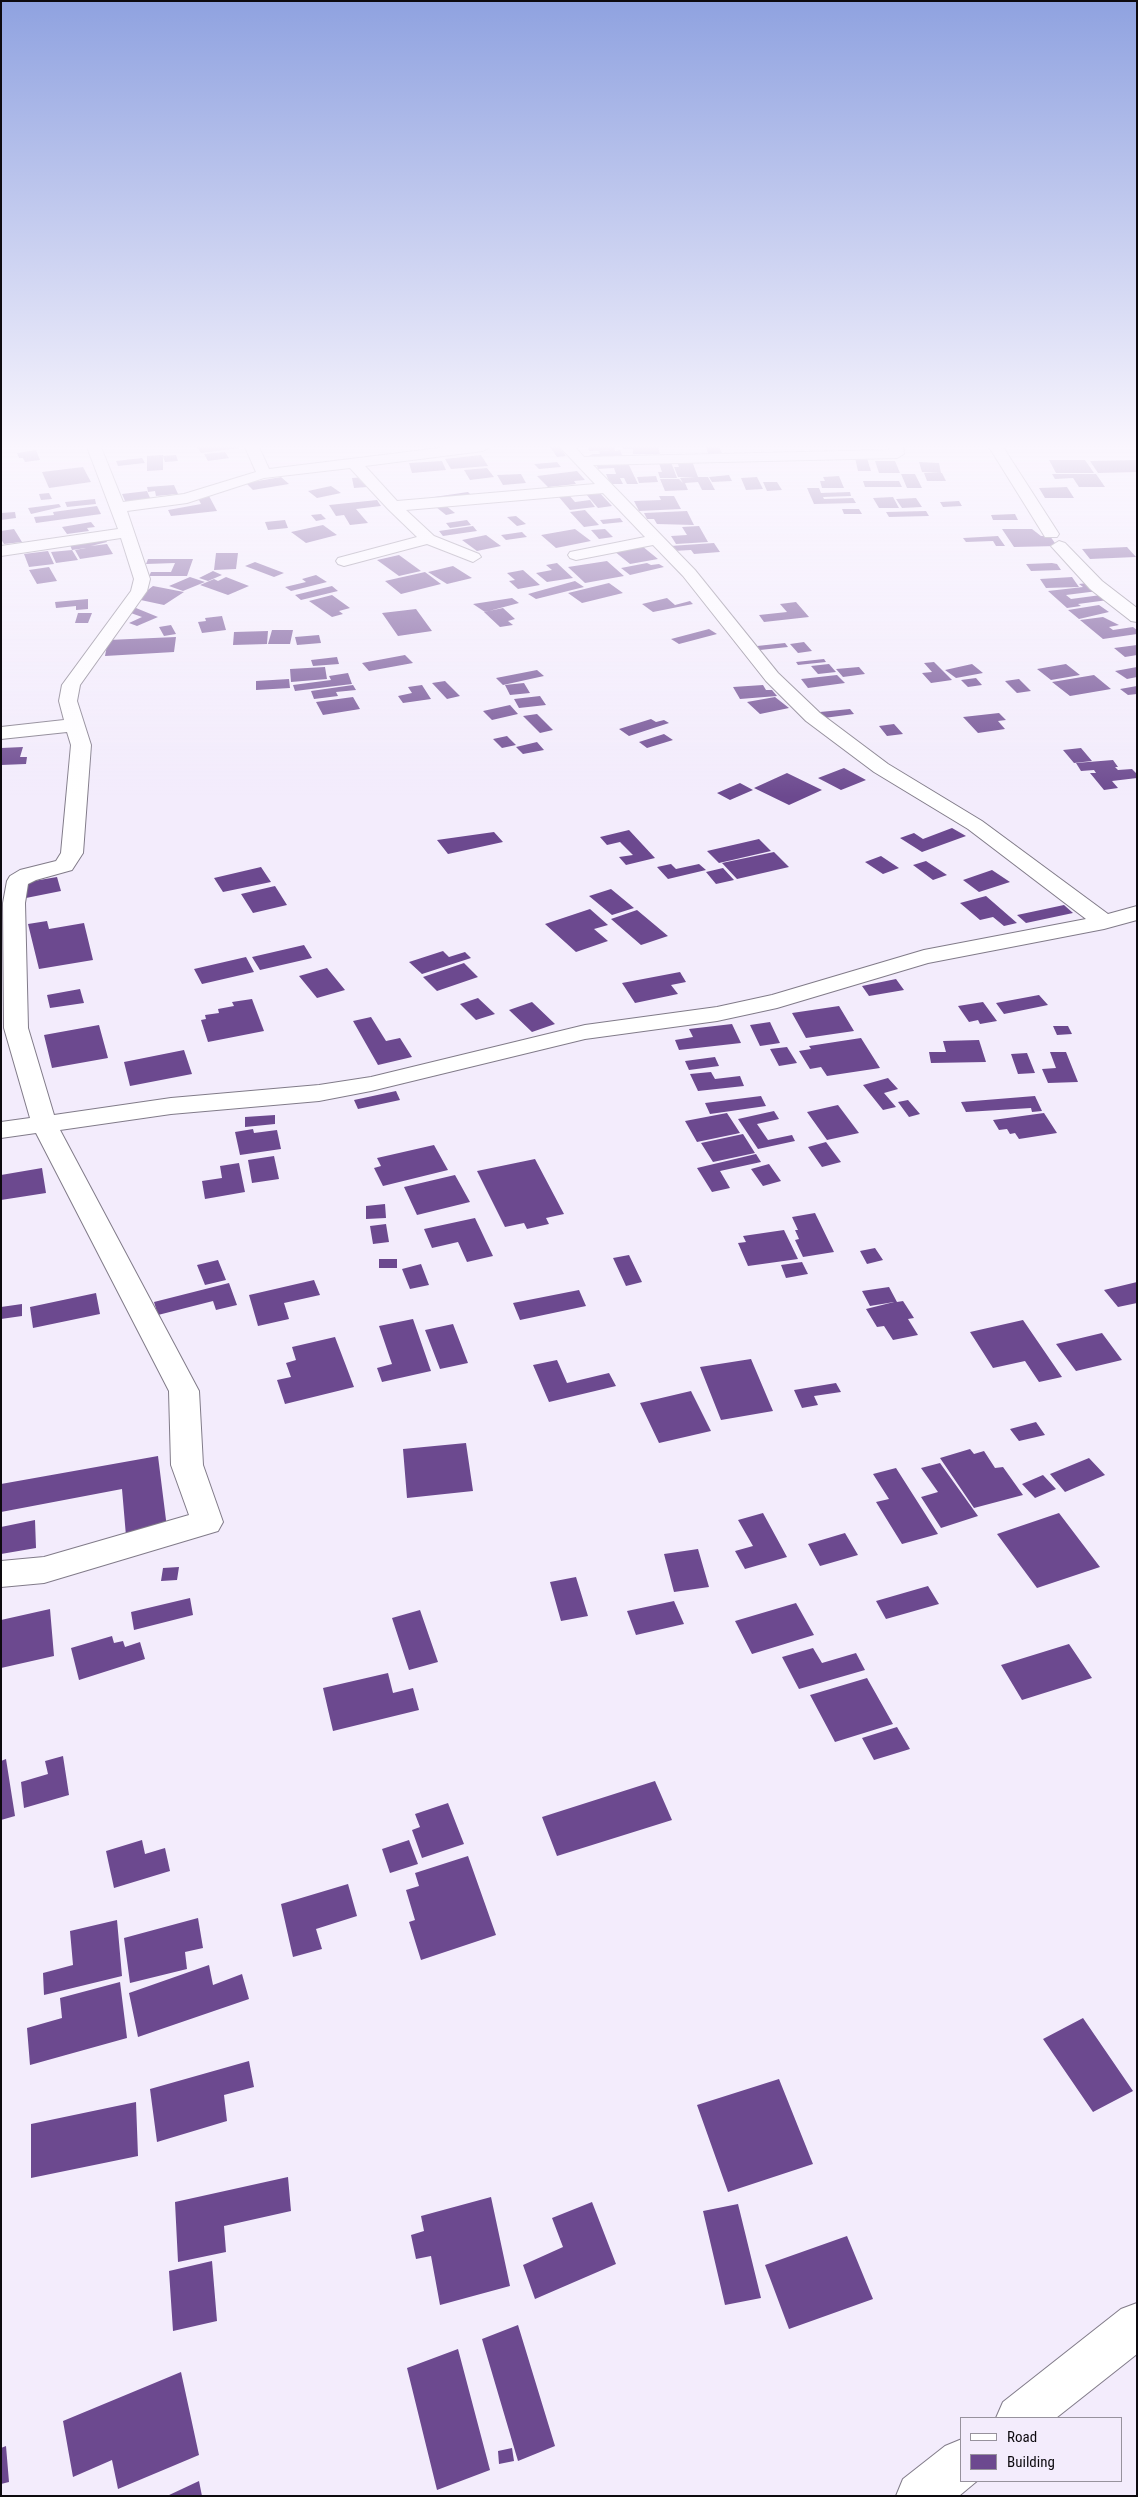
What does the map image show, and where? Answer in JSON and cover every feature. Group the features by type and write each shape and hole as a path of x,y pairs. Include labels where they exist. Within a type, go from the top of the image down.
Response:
{"street":[{"path":"1,1574 44,1570 207,1522 187,1465 184,1391 44,1124 16,1028 14,903 18,881 28,875 64,865 72,853 80,745 68,701 71,684 139,591 142,579 137,564"},
{"path":"680,564 772,678 813,717 881,768 974,825 1104,922"},
{"path":"1076,564 1096,585 1137,617"},
{"path":"1,733 75,725"},
{"path":"1,1130 171,1106 318,1093 371,1084 557,1038 717,1014 768,1003 924,957 1104,922 1137,913"},
{"path":"1020,2417 1137,2325"},
{"path":"920,2496 960,2466"}],"building":[{"path":"28,564 54,564 29,567"},
{"path":"175,564 191,564 187,576 149,576 151,572 171,572"},
{"path":"215,564 237,564 236,569 214,570"},
{"path":"259,564 284,573 274,577 245,566"},
{"path":"382,564 411,564 421,571 399,576"},
{"path":"558,564 573,578 547,582 536,573 552,570 546,565"},
{"path":"591,564 610,564 624,576 585,583 568,567"},
{"path":"644,564 659,564 664,567 630,575 621,568"},
{"path":"1026,564 1055,564 1061,570 1031,571"},
{"path":"453,566 472,578 447,584 428,572"},
{"path":"49,567 57,581 37,584 29,570"},
{"path":"523,570 540,585 518,589 509,581 515,580 507,573"},
{"path":"213,571 222,575 208,581 199,578"},
{"path":"425,572 441,584 401,594 385,581"},
{"path":"316,575 327,582 291,591 285,587 306,582 302,579"},
{"path":"190,577 205,582 183,591 169,586"},
{"path":"226,577 249,586 228,595 200,585 214,579 218,581"},
{"path":"1072,577 1079,587 1046,588 1040,579"},
{"path":"575,581 584,587 536,599 528,594"},
{"path":"609,583 623,593 582,603 568,593"},
{"path":"1087,583 1098,591 1066,595 1071,599 1101,595 1108,600 1078,604 1081,606 1067,608 1048,591 1083,587 1079,584"},
{"path":"153,586 184,592 164,605 136,599"},
{"path":"332,586 338,591 301,600 295,595"},
{"path":"332,595 350,608 339,611 343,614 332,617 309,601"},
{"path":"512,598 519,603 485,612 473,604"},
{"path":"667,598 675,605 690,601 693,604 653,612 642,604"},
{"path":"88,599 88,609 76,610 76,606 56,608 55,602"},
{"path":"796,602 809,617 764,622 759,615 787,612 780,604"},
{"path":"1099,605 1109,612 1079,619 1068,610"},
{"path":"136,608 158,617 137,626 129,623 142,617 128,612"},
{"path":"503,608 515,619 508,621 513,625 500,627 484,612"},
{"path":"416,609 432,631 398,636 382,613"},
{"path":"78,613 92,613 88,623 75,623"},
{"path":"222,616 226,630 202,633 198,622 206,621 205,618"},
{"path":"1103,617 1119,625 1109,627 1113,630 1133,627 1137,630 1137,634 1103,639 1080,620"},
{"path":"171,625 176,634 164,636 159,627"},
{"path":"709,629 717,634 679,644 671,639"},
{"path":"272,630 293,630 290,644 268,644"},
{"path":"268,631 267,644 233,645 234,632"},
{"path":"319,635 321,643 297,645 295,637"},
{"path":"176,637 174,652 105,656 108,640"},
{"path":"804,642 812,651 798,653 790,644"},
{"path":"785,643 788,647 760,650 757,646"},
{"path":"1137,645 1137,655 1125,657 1114,648"},
{"path":"405,655 413,663 369,671 362,663"},
{"path":"337,657 339,664 313,666 311,660"},
{"path":"824,659 826,662 798,665 796,662"},
{"path":"934,662 952,680 931,683 922,673 932,672 924,663"},
{"path":"829,664 836,672 818,674 811,666"},
{"path":"972,664 983,673 956,678 945,670"},
{"path":"1066,664 1080,675 1051,680 1037,669"},
{"path":"325,667 327,679 291,682 290,669"},
{"path":"859,667 865,674 843,677 836,669"},
{"path":"1137,667 1137,677 1127,679 1115,671"},
{"path":"537,670 544,676 503,685 496,678"},
{"path":"348,673 352,684 295,691 293,685 331,680 329,676"},
{"path":"837,675 845,683 808,688 801,679"},
{"path":"1094,675 1111,689 1070,696 1052,682"},
{"path":"976,678 982,685 968,687 961,680"},
{"path":"289,679 290,688 256,690 256,681"},
{"path":"1019,679 1031,691 1017,693 1005,681"},
{"path":"445,681 460,696 447,699 432,683"},
{"path":"524,683 530,693 510,695 505,685"},
{"path":"353,685 356,690 336,692 338,696 314,699 311,691"},
{"path":"422,685 431,699 403,703 398,696 412,693 408,687"},
{"path":"763,685 766,690 772,690 777,696 740,699 733,687"},
{"path":"1137,686 1137,694 1128,695 1120,689"},
{"path":"540,696 546,705 519,708 514,699"},
{"path":"353,697 360,709 323,715 316,702"},
{"path":"775,697 789,708 760,714 747,702"},
{"path":"510,705 518,714 492,720 483,711"},
{"path":"850,709 854,714 824,718 820,712"},
{"path":"999,713 1006,720 998,721 1005,729 978,733 963,717"},
{"path":"537,714 553,730 540,733 523,716"},
{"path":"651,719 656,722 664,720 669,723 629,736 619,729"},
{"path":"894,724 903,734 887,736 879,726"},
{"path":"664,734 673,740 647,748 639,742"},
{"path":"507,736 516,745 502,748 493,739"},
{"path":"537,742 544,750 523,754 516,747"},
{"path":"23,747 20,757 27,757 26,764 1,765 1,748"},
{"path":"1081,748 1092,761 1074,763 1063,750"},
{"path":"1113,760 1118,770 1132,769 1137,774 1137,778 1112,781 1118,788 1104,790 1090,773 1096,773 1094,770 1081,771 1076,763"},
{"path":"844,768 866,780 841,790 818,778"},
{"path":"787,773 822,790 789,805 754,788"},
{"path":"740,783 753,790 730,800 717,793"},
{"path":"952,828 966,836 922,852 900,838 914,833 923,839"},
{"path":"629,830 655,858 626,865 619,857 633,855 620,842 607,845 600,837"},
{"path":"494,832 503,842 448,854 437,840"},
{"path":"759,839 771,851 719,863 707,851"},
{"path":"774,852 789,867 737,879 722,863"},
{"path":"881,856 899,868 883,874 865,862"},
{"path":"926,861 947,875 933,880 913,865"},
{"path":"671,864 676,869 699,864 706,870 668,879 657,867"},
{"path":"261,867 271,882 223,892 214,878"},
{"path":"723,868 734,880 716,884 706,872"},
{"path":"992,870 1010,882 979,892 963,880"},
{"path":"57,877 61,891 26,898 22,883"},
{"path":"275,886 287,905 253,913 241,894"},
{"path":"611,889 634,908 612,915 589,896"},
{"path":"986,896 1017,923 1004,926 993,917 980,920 960,903"},
{"path":"1064,905 1073,913 1026,923 1017,915"},
{"path":"590,909 608,925 594,929 608,941 576,952 545,924"},
{"path":"637,910 668,936 641,945 611,919"},
{"path":"47,921 49,929 84,923 93,960 39,969 28,924"},
{"path":"304,945 312,958 260,970 252,957"},
{"path":"443,951 449,957 465,952 471,958 422,974 409,962"},
{"path":"246,957 254,972 202,984 194,969"},
{"path":"464,963 478,977 437,991 423,977"},
{"path":"327,968 345,990 317,998 299,976"},
{"path":"680,972 686,982 671,985 678,994 635,1003 622,983"},
{"path":"896,979 904,990 869,996 862,986"},
{"path":"80,989 84,1003 50,1008 47,995"},
{"path":"1039,995 1048,1005 1004,1014 996,1003"},
{"path":"478,998 495,1014 476,1020 460,1004"},
{"path":"252,999 264,1031 208,1042 201,1020 206,1019 205,1015 219,1013 218,1009 234,1006 232,1002"},
{"path":"532,1002 555,1024 532,1032 509,1010"},
{"path":"983,1002 997,1021 980,1024 978,1020 969,1022 958,1006"},
{"path":"839,1006 854,1031 806,1038 792,1013"},
{"path":"371,1017 386,1041 400,1038 412,1057 378,1065 353,1021"},
{"path":"770,1022 780,1043 760,1046 750,1025"},
{"path":"732,1024 741,1043 679,1050 675,1040 693,1037 689,1029"},
{"path":"99,1025 108,1058 52,1068 44,1035"},
{"path":"1053,1026 1068,1026 1072,1034 1057,1035"},
{"path":"861,1038 880,1068 827,1076 821,1067 810,1069 799,1051 811,1049 809,1046"},
{"path":"979,1040 986,1062 931,1063 929,1052 946,1052 943,1041"},
{"path":"787,1047 797,1063 779,1066 770,1049"},
{"path":"184,1050 192,1074 130,1086 124,1062"},
{"path":"1050,1052 1066,1052 1078,1082 1048,1083 1042,1069 1056,1068"},
{"path":"1027,1053 1035,1073 1018,1074 1011,1054"},
{"path":"715,1057 719,1066 689,1070 685,1061"},
{"path":"711,1072 715,1079 740,1076 744,1086 698,1091 690,1074"},
{"path":"888,1078 898,1089 884,1093 896,1107 883,1110 863,1085"},
{"path":"396,1091 400,1100 358,1109 354,1100"},
{"path":"761,1096 766,1106 710,1114 705,1103"},
{"path":"1035,1096 1042,1111 1032,1112 1031,1108 966,1112 961,1102"},
{"path":"908,1100 920,1114 909,1117 898,1102"},
{"path":"838,1105 859,1133 827,1140 807,1112"},
{"path":"774,1111 779,1119 757,1124 768,1140 792,1135 795,1141 758,1149 738,1119"},
{"path":"727,1113 740,1133 697,1142 685,1121"},
{"path":"1044,1113 1057,1133 1019,1139 1015,1133 1010,1134 1007,1129 999,1130 993,1120"},
{"path":"275,1115 275,1124 245,1127 245,1117"},
{"path":"253,1129 254,1133 277,1130 281,1149 240,1155 235,1132"},
{"path":"743,1134 755,1153 713,1162 701,1143"},
{"path":"826,1142 841,1162 822,1167 808,1147"},
{"path":"434,1145 448,1170 383,1186 374,1168 381,1166 377,1158"},
{"path":"756,1154 761,1162 720,1171 730,1188 712,1192 697,1168"},
{"path":"274,1156 279,1179 252,1183 248,1160"},
{"path":"535,1159 564,1214 546,1218 549,1224 527,1229 524,1223 505,1227 477,1171"},
{"path":"239,1163 245,1192 205,1199 202,1181 222,1178 220,1166"},
{"path":"769,1164 781,1181 763,1186 751,1169"},
{"path":"42,1168 46,1193 1,1200 1,1175"},
{"path":"455,1175 470,1202 417,1215 404,1187"},
{"path":"385,1204 386,1218 366,1219 366,1206"},
{"path":"815,1213 834,1252 803,1257 795,1240 799,1239 795,1230 798,1230 792,1217"},
{"path":"475,1218 493,1256 467,1262 458,1242 432,1248 424,1229"},
{"path":"386,1224 389,1242 373,1244 370,1226"},
{"path":"784,1230 798,1259 748,1266 738,1243 746,1242 743,1236"},
{"path":"875,1248 883,1260 867,1264 860,1251"},
{"path":"629,1255 642,1282 626,1286 613,1258"},
{"path":"379,1259 397,1259 397,1268 379,1268"},
{"path":"218,1260 226,1280 205,1285 197,1265"},
{"path":"802,1262 808,1274 786,1278 781,1265"},
{"path":"421,1264 429,1285 410,1289 402,1269"},
{"path":"314,1280 320,1295 284,1303 289,1319 258,1326 249,1295"},
{"path":"1137,1282 1137,1303 1118,1307 1104,1290"},
{"path":"229,1283 237,1305 216,1310 213,1301 158,1315 154,1302"},
{"path":"889,1287 897,1302 903,1301 914,1318 908,1319 918,1335 893,1340 884,1326 877,1327 866,1309 894,1302 870,1306 862,1291"},
{"path":"579,1290 586,1306 520,1320 513,1303"},
{"path":"96,1293 100,1314 33,1328 30,1307"},
{"path":"22,1304 22,1316 1,1319 1,1307"},
{"path":"413,1319 431,1371 382,1382 377,1368 392,1364 379,1326"},
{"path":"1023,1320 1062,1377 1039,1382 1025,1361 993,1368 970,1332"},
{"path":"453,1324 468,1363 440,1369 425,1330"},
{"path":"1102,1333 1122,1360 1076,1371 1056,1344"},
{"path":"335,1337 354,1387 285,1404 277,1380 291,1377 286,1363 296,1360 292,1347"},
{"path":"751,1359 773,1411 721,1420 700,1367"},
{"path":"557,1360 567,1383 609,1373 616,1386 549,1402 533,1365"},
{"path":"836,1383 841,1392 814,1396 818,1405 802,1408 794,1390"},
{"path":"691,1391 711,1431 659,1443 640,1403"},
{"path":"1036,1422 1045,1435 1019,1441 1010,1429"},
{"path":"466,1443 473,1491 407,1498 403,1449"},
{"path":"970,1449 974,1454 984,1451 995,1468 1003,1467 1023,1495 974,1508 940,1458"},
{"path":"158,1456 167,1528 126,1536 122,1489 1,1512 1,1484"},
{"path":"1089,1458 1105,1475 1065,1492 1050,1474"},
{"path":"940,1463 978,1516 941,1528 921,1497 938,1492 921,1468"},
{"path":"896,1468 938,1534 902,1544 876,1502 889,1499 873,1474"},
{"path":"1043,1475 1056,1489 1035,1498 1022,1484"},
{"path":"763,1513 787,1557 745,1569 735,1551 753,1546 738,1520"},
{"path":"1059,1513 1100,1567 1037,1588 997,1534"},
{"path":"35,1520 36,1548 1,1554 1,1527"},
{"path":"845,1533 858,1555 820,1566 808,1544"},
{"path":"698,1549 709,1587 674,1592 664,1554"},
{"path":"179,1567 177,1580 161,1581 163,1568"},
{"path":"576,1577 588,1616 561,1621 550,1582"},
{"path":"928,1586 939,1604 886,1619 876,1601"},
{"path":"190,1598 193,1615 134,1630 131,1612"},
{"path":"674,1601 684,1624 636,1635 627,1611"},
{"path":"796,1603 814,1635 752,1654 735,1621"},
{"path":"50,1609 54,1656 1,1668 1,1620"},
{"path":"420,1610 438,1662 409,1670 392,1618"},
{"path":"112,1636 114,1643 123,1641 125,1647 140,1642 145,1659 79,1680 71,1648"},
{"path":"1069,1644 1092,1678 1022,1700 1001,1665"},
{"path":"813,1648 822,1663 856,1653 865,1670 799,1689 782,1657"},
{"path":"388,1673 393,1693 413,1688 419,1710 333,1731 323,1688"},
{"path":"867,1678 893,1724 835,1742 810,1695"},
{"path":"897,1727 910,1749 874,1760 862,1738"},
{"path":"63,1756 69,1795 24,1808 21,1782 48,1774 45,1761"},
{"path":"6,1759 15,1816 1,1820 1,1761"},
{"path":"655,1781 672,1820 557,1856 542,1817"},
{"path":"448,1803 464,1844 422,1858 412,1830 420,1827 415,1814"},
{"path":"142,1840 145,1854 165,1848 170,1871 114,1888 106,1851"},
{"path":"409,1840 418,1864 390,1873 382,1849"},
{"path":"468,1856 496,1935 421,1960 409,1922 415,1920 406,1890 419,1886 415,1873"},
{"path":"348,1884 357,1916 316,1929 322,1949 293,1957 281,1904"},
{"path":"198,1918 203,1948 185,1952 187,1969 130,1983 124,1938"},
{"path":"117,1920 122,1976 44,1995 43,1973 73,1965 70,1931"},
{"path":"209,1965 213,1985 242,1974 249,1999 138,2037 129,1993"},
{"path":"120,1982 127,2038 30,2065 27,2028 62,2018 60,1998"},
{"path":"1083,2018 1133,2091 1093,2112 1043,2039"},
{"path":"249,2061 254,2087 224,2095 227,2121 157,2142 150,2089"},
{"path":"779,2079 813,2164 728,2192 697,2105"},
{"path":"136,2102 138,2156 31,2178 31,2124"},
{"path":"288,2177 291,2211 224,2226 226,2252 178,2262 175,2202"},
{"path":"491,2197 510,2286 440,2305 431,2256 416,2259 411,2235 424,2231 421,2216"},
{"path":"592,2202 616,2264 535,2299 523,2265 563,2247 552,2218"},
{"path":"738,2204 761,2298 725,2305 703,2211"},
{"path":"847,2236 873,2299 789,2329 765,2265"},
{"path":"212,2261 217,2321 173,2331 169,2271"},
{"path":"518,2325 555,2446 518,2461 482,2339"},
{"path":"458,2349 490,2470 437,2490 407,2368"},
{"path":"181,2372 199,2455 118,2489 112,2460 73,2477 63,2421"},
{"path":"6,2446 9,2482 1,2484 1,2448"},
{"path":"512,2448 514,2461 499,2464 498,2451"},
{"path":"199,2481 202,2496 167,2496"}]}
